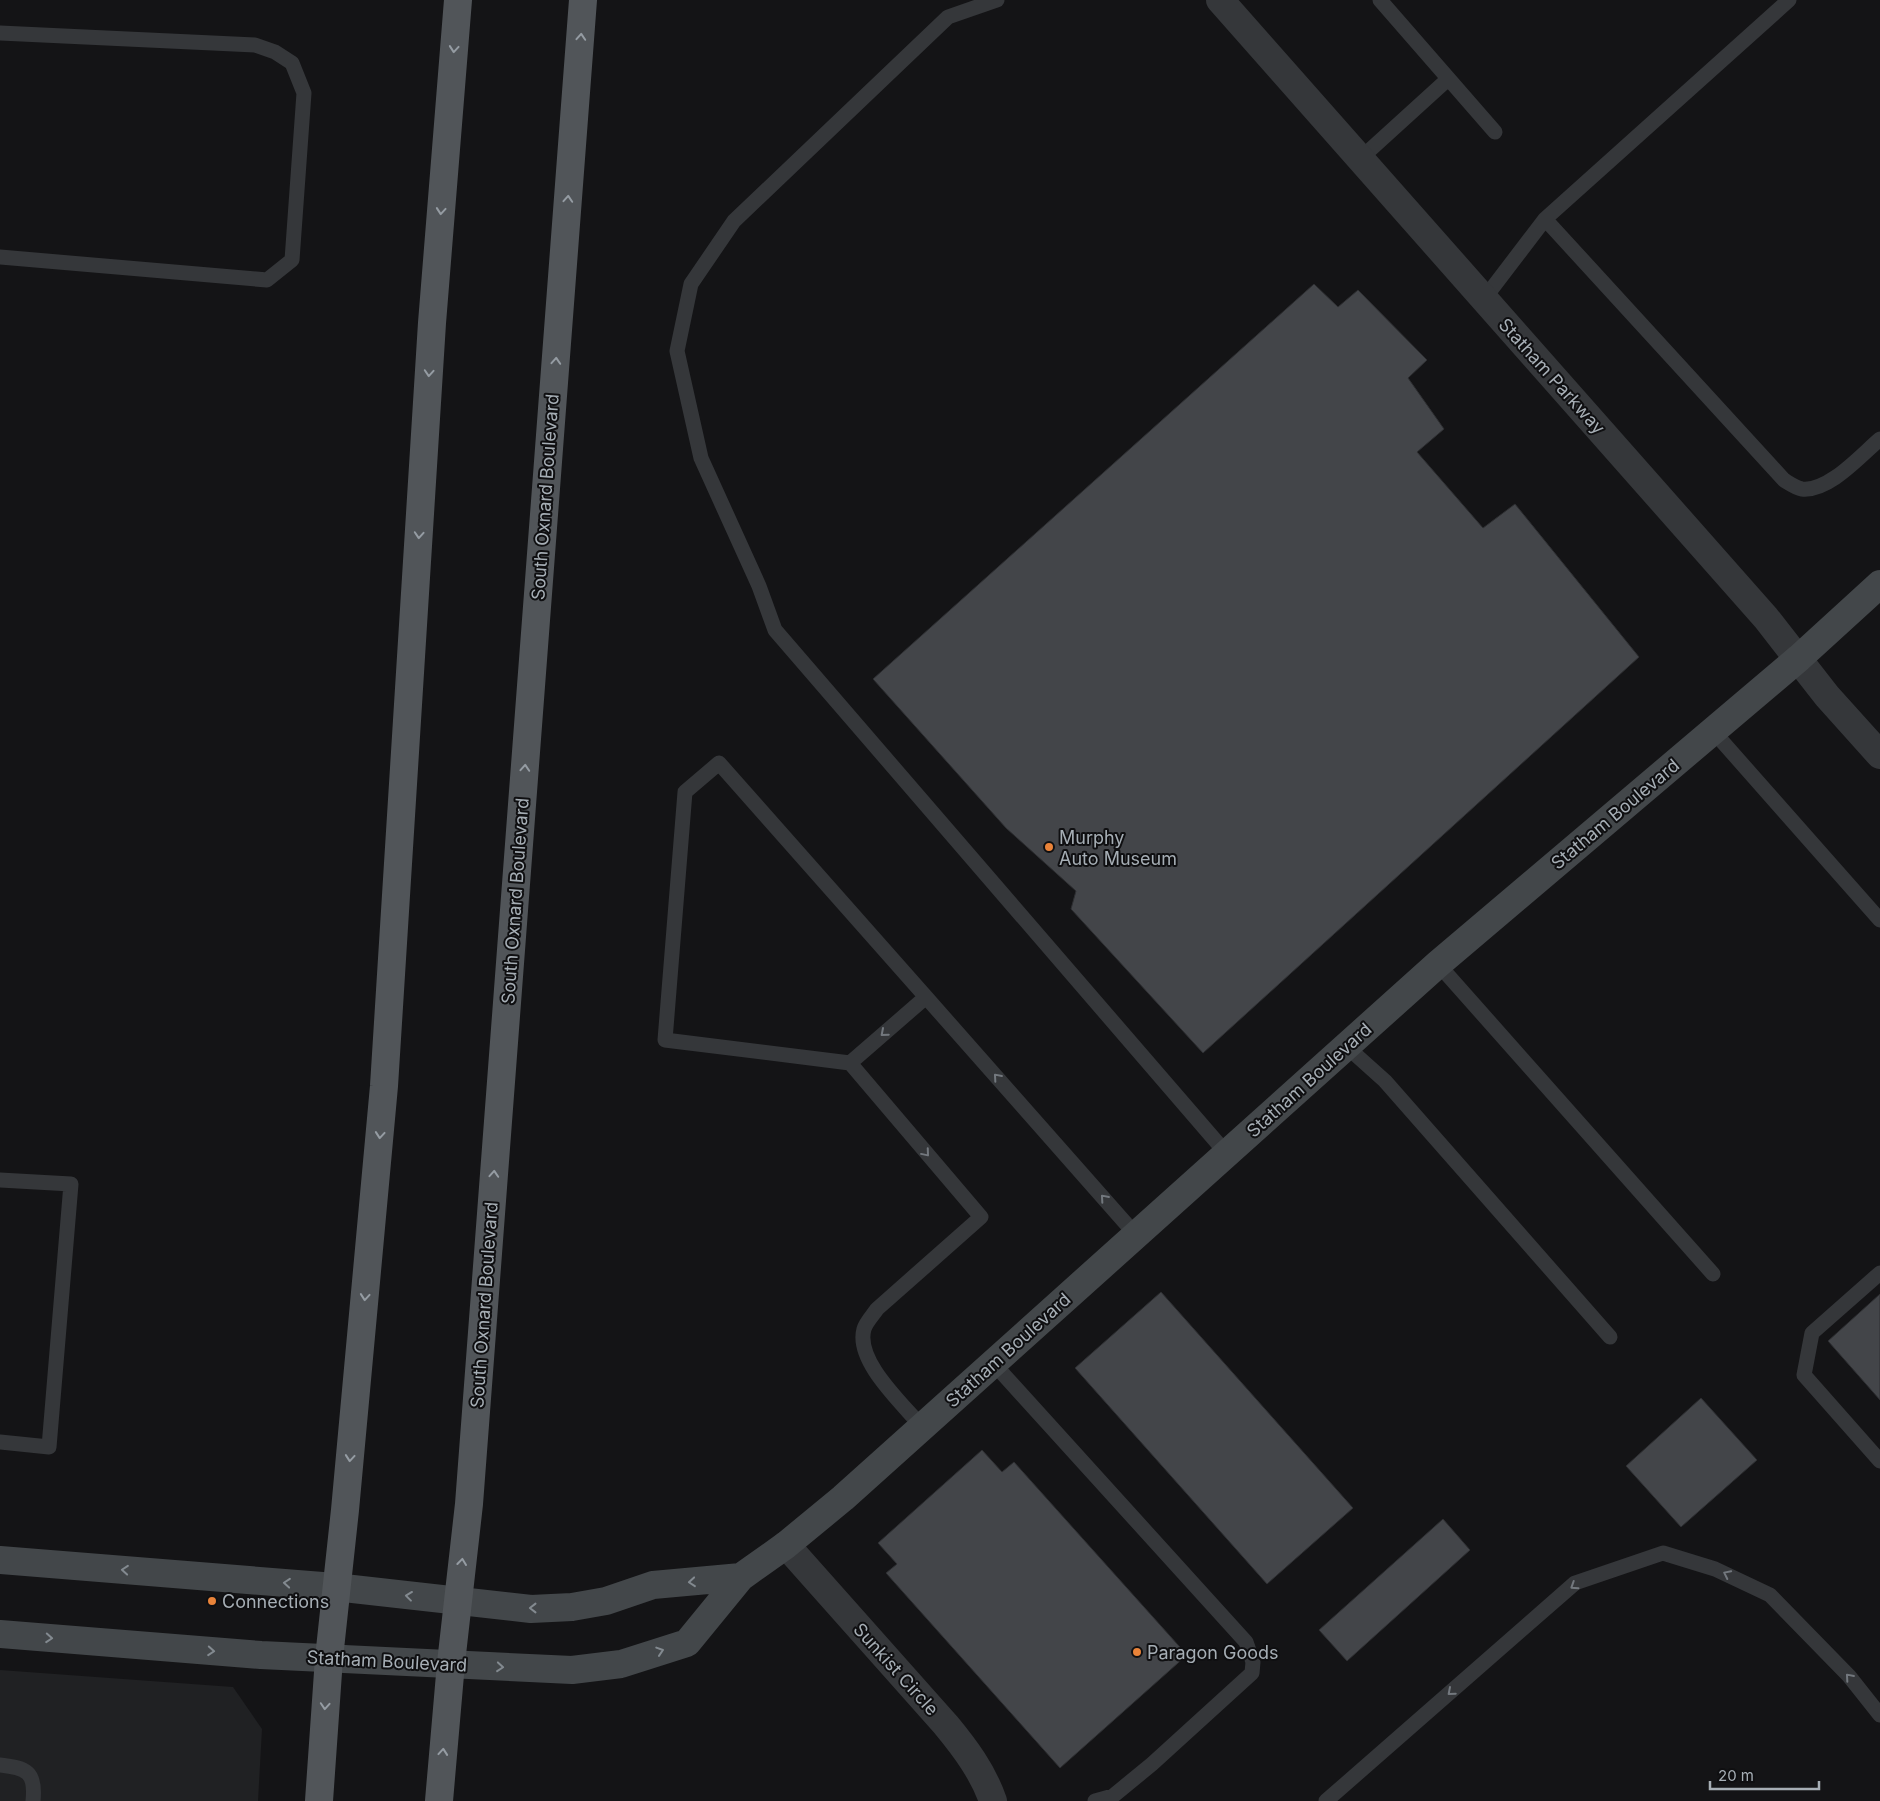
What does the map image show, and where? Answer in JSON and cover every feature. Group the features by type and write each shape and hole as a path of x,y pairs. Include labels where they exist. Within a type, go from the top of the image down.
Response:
{"main road":[{"path":"319,1801 329,1658 345,1510 384,1086 432,323 458,0"},
{"name":"South Oxnard Boulevard","path":"439,1801 457,1602 469,1504 584,0"}],"street":[{"name":"Statham Parkway","path":"1220,0 1760,610 1827,696 1880,756"},
{"name":"Statham Boulevard","path":"0,1634 260,1655 572,1670 621,1664 687,1643 741,1577 786,1545 994,1364 1438,964 1877,594"},
{"name":"Sunkist Circle","path":"786,1545 946,1724 981,1775 993,1801"},
{"path":"0,1560 336,1587 531,1609 572,1607 606,1601 653,1585 741,1577"}],"lane":[{"path":"997,0 948,17 734,221 691,284 677,351 701,458 759,586 775,630 1227,1154"},
{"path":"1380,0 1495,132"},
{"path":"1484,299 1545,219 1789,0"},
{"path":"0,33 255,45 275,52 292,63 304,93 292,260 267,280 0,257"},
{"path":"1360,159 1448,78"},
{"path":"1545,219 1784,480 1802,489 1818,486 1834,479 1880,439"},
{"path":"1713,731 1880,920"},
{"path":"922,1426 874,1370 863,1347 864,1328 877,1309 981,1217 850,1063 664,1040 685,792 719,763 1136,1235"},
{"path":"1438,964 1713,1274"},
{"path":"850,1063 926,996"},
{"path":"1346,1046 1385,1081 1610,1337"},
{"path":"0,1180 71,1184 48,1447 0,1442"},
{"path":"1880,1273 1812,1333 1804,1376 1880,1461"},
{"path":"994,1364 1246,1642 1254,1662 1252,1673 1152,1764 1113,1796 1095,1801"},
{"path":"1326,1801 1575,1583 1663,1553 1715,1568 1770,1595 1849,1676 1880,1715"},
{"path":"0,1765 22,1767 30,1775 34,1791 33,1801"}],"shaded area":[{"path":"0,1670 233,1687 262,1729 258,1801 0,1801"}],"building":[{"path":"1314,284 1338,307 1358,290 1427,360 1408,378 1444,429 1417,452 1483,528 1515,504 1639,657 1203,1053 1071,909 1076,891 1006,828 873,679"},
{"path":"1161,1292 1353,1508 1267,1584 1075,1368"},
{"path":"1880,1294 1880,1400 1828,1341"},
{"path":"1701,1398 1757,1460 1681,1527 1626,1466"},
{"path":"982,1450 1002,1472 1014,1462 1187,1655 1060,1768 886,1573 897,1564 878,1543"},
{"path":"1443,1519 1470,1550 1347,1661 1319,1630"}],"place":[{"name":"Murphy Auto Museum","path":"1049,847"},
{"name":"Connections","path":"212,1601"},
{"name":"Paragon Goods","path":"1137,1652"}]}
